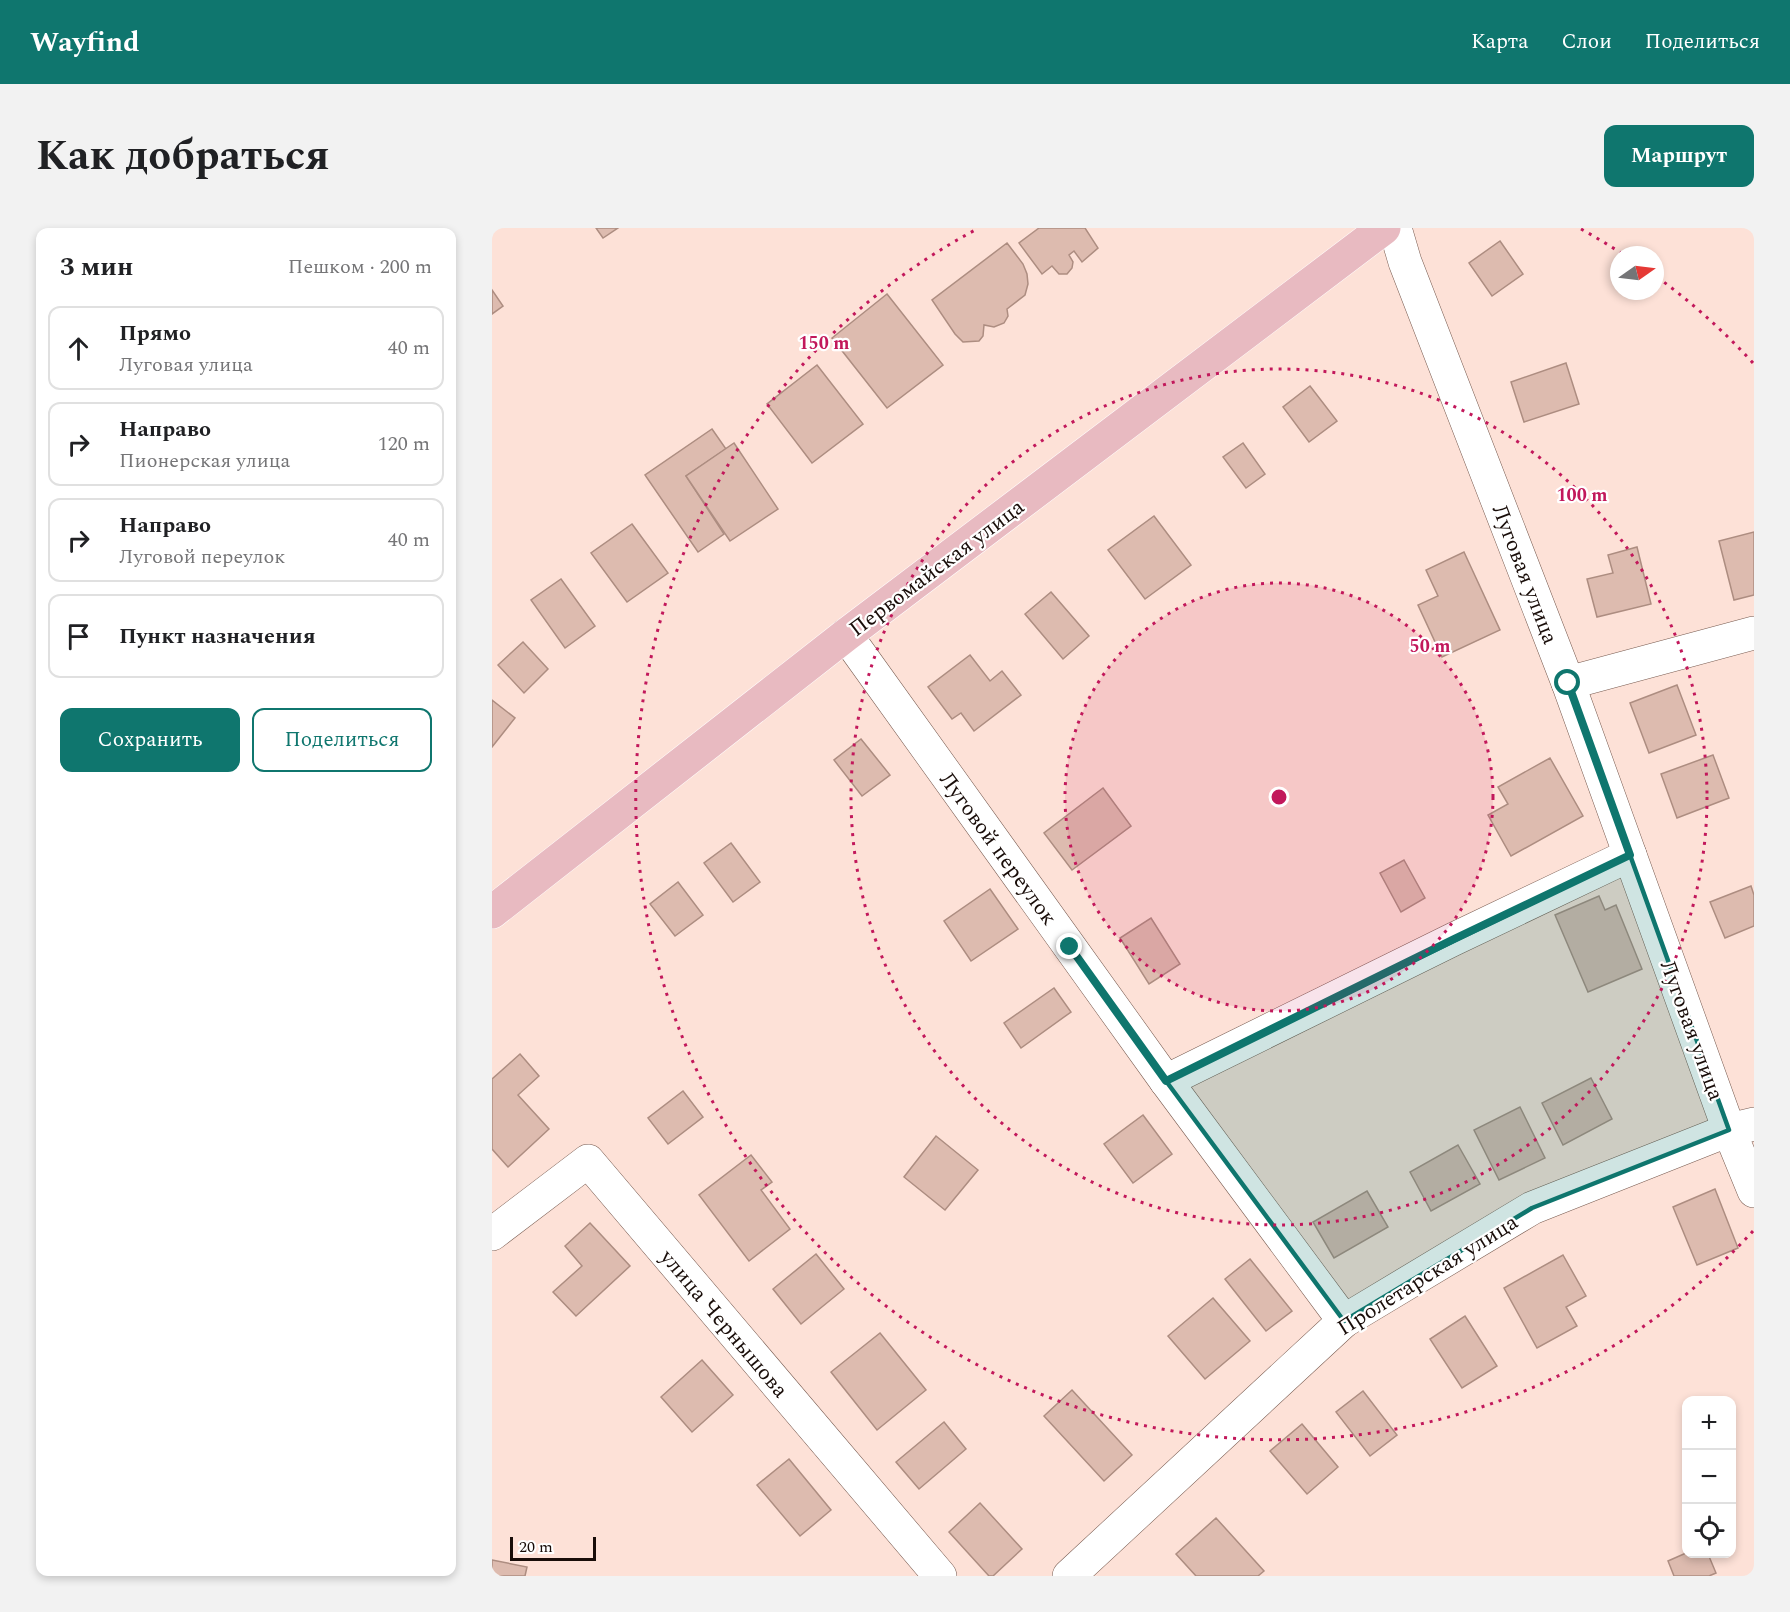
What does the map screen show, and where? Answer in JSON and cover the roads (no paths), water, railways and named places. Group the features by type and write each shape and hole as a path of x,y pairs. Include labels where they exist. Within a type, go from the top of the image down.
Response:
{"main road":[{"name":"Первомайская улица","path":"492,912 846,635 1384,228"}],"street":[{"name":"Луговая улица","path":"1395,228 1410,273 1568,683 1630,855 1742,1127 1754,1191"},
{"path":"1568,683 1754,633"},
{"name":"Луговой переулок","path":"846,635 1166,1081 1344,1321"},
{"path":"1166,1081 1630,855"},
{"name":"Пролетарская улица","path":"1070,1576 1344,1321 1532,1208 1742,1127"},
{"name":"улица Чернышова","path":"492,1234 588,1161 940,1576"}]}
